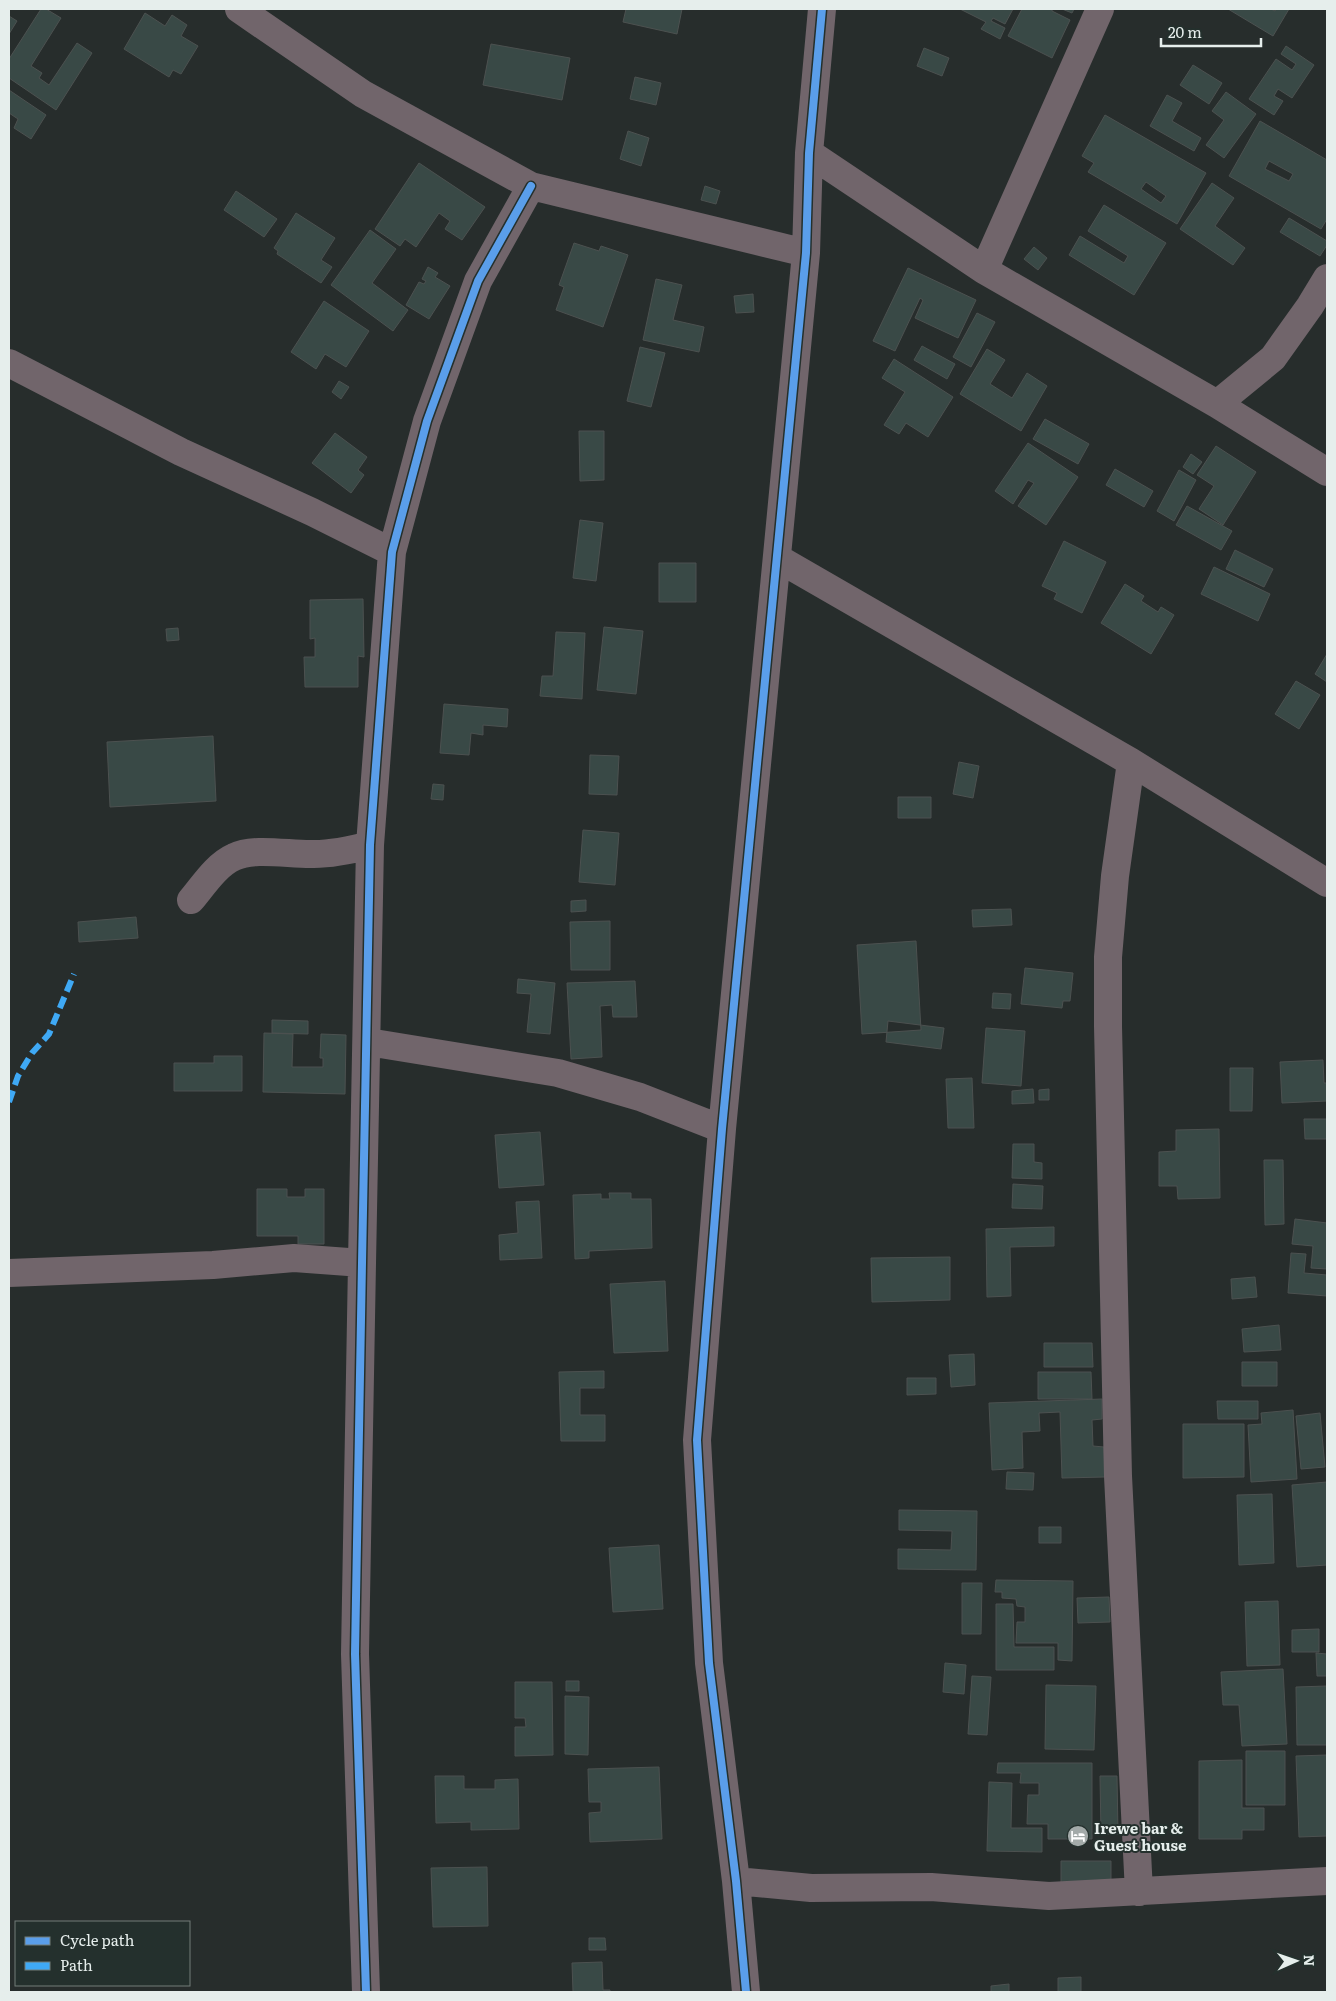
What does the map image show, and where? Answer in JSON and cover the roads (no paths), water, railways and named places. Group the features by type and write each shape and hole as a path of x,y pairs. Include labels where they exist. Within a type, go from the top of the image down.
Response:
{"street":[{"path":"240,9 363,94 531,186 806,253"},
{"path":"746,1992 736,1881 709,1663 697,1440 722,1129 806,253 809,153 822,9"},
{"path":"984,270 1100,9"},
{"path":"809,153 984,270 1216,404 1327,472"},
{"path":"366,1992 355,1654 362,1263 368,1042 370,845 392,552 427,421 478,281 531,186"},
{"path":"1216,404 1273,358 1310,306 1327,278"},
{"path":"9,363 181,452 312,512 392,552"},
{"path":"777,558 1131,762 1327,883"},
{"path":"1131,762 1114,876 1108,957 1108,1026 1118,1476 1139,1892"},
{"path":"191,900 220,867 234,857 246,853 339,853 370,845"},
{"path":"368,1042 558,1074 640,1097 722,1129"},
{"path":"9,1273 203,1266 294,1258 362,1263"},
{"path":"736,1881 811,1888 931,1887 1049,1896 1327,1880"}],"place":[{"name":"Irewe bar & Guest house","path":"1078,1836"}]}
